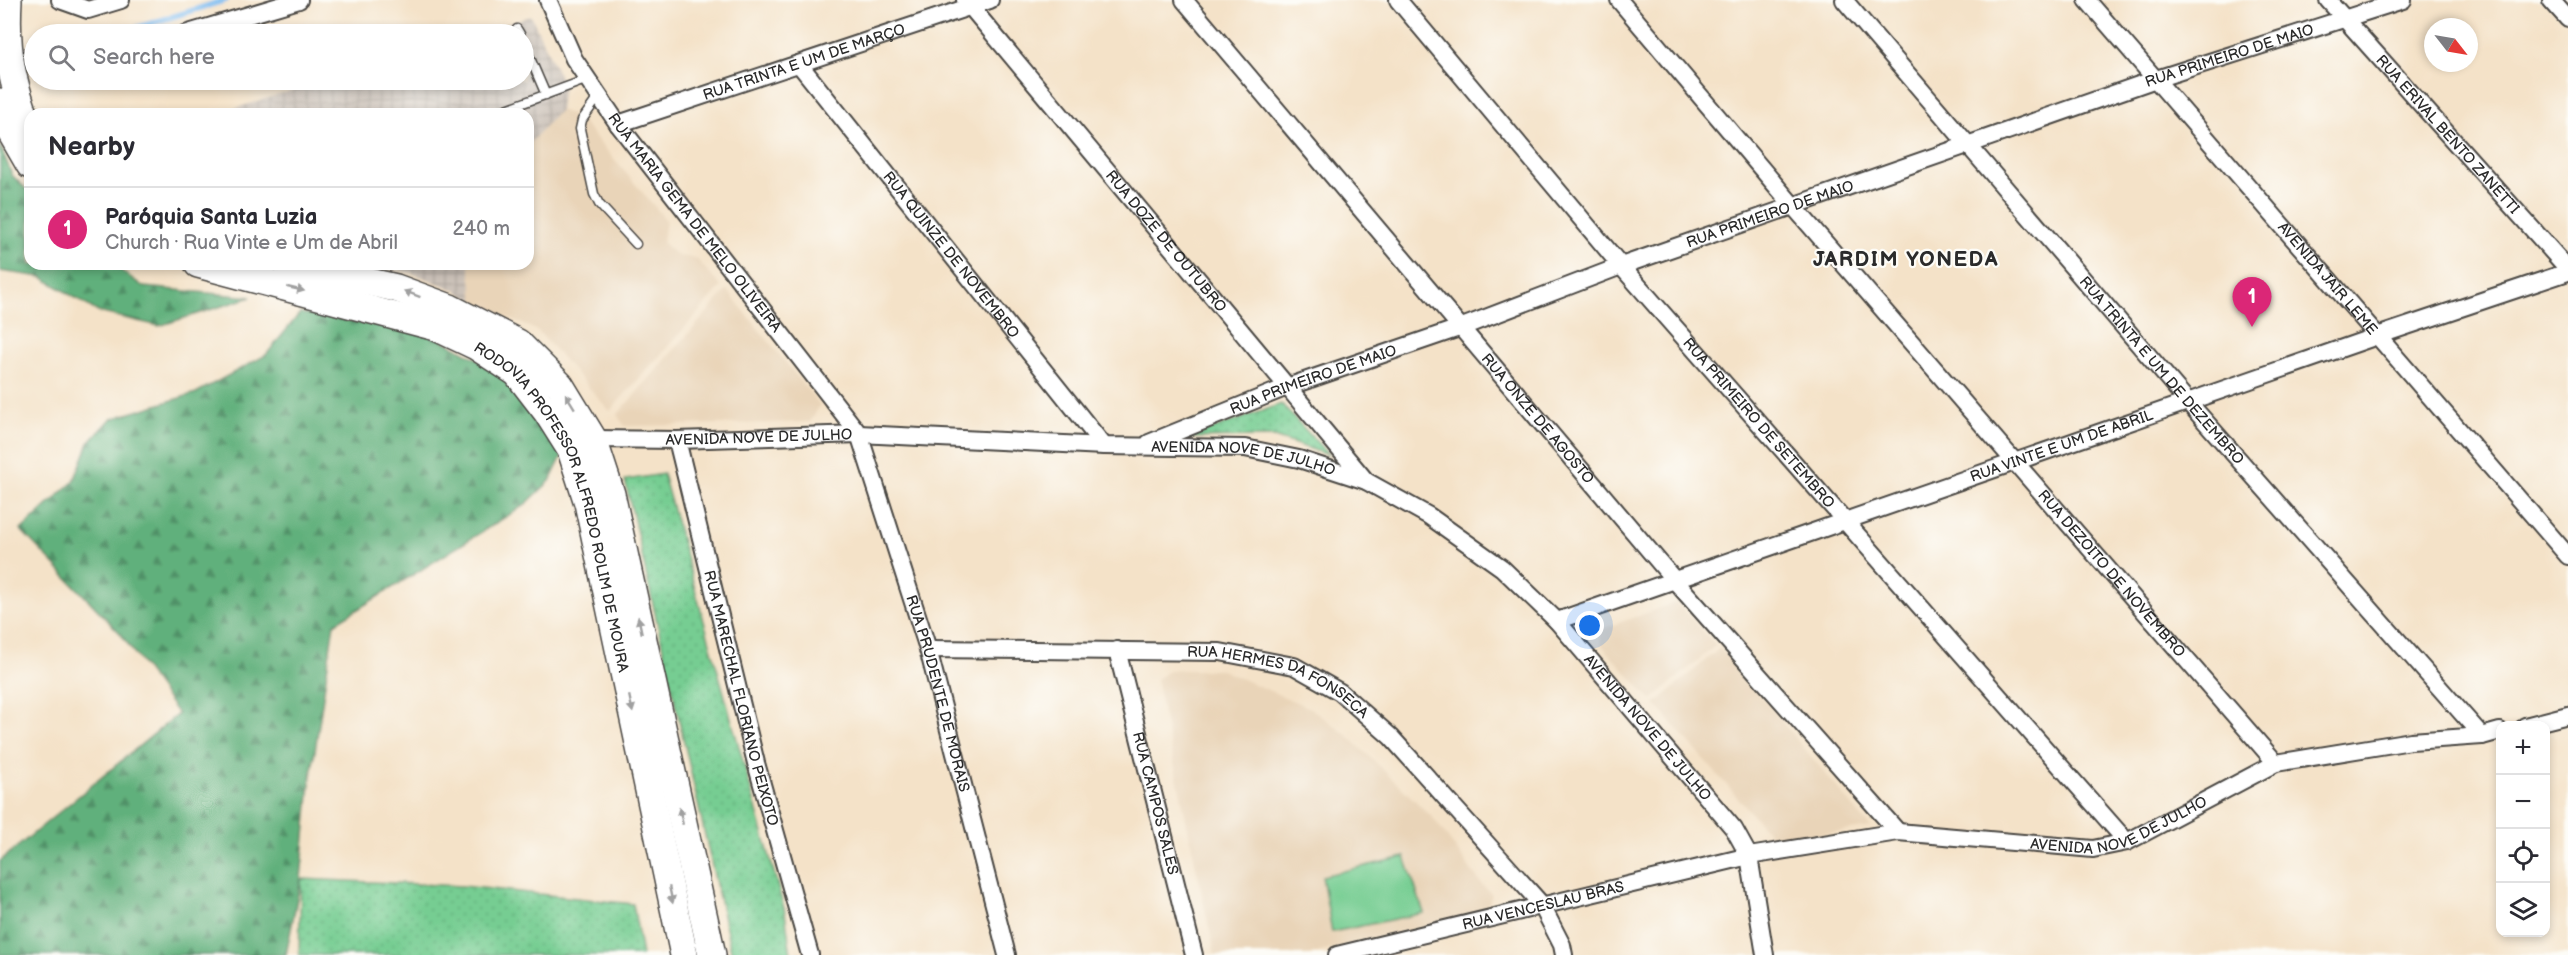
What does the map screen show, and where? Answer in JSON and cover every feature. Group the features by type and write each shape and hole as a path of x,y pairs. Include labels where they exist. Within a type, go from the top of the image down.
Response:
{"main road":[{"path":"8,0 6,33 13,86 24,115"},
{"path":"0,102 8,127 24,155"},
{"name":"RODOVIA PROFESSOR ALFREDO ROLIM DE MOURA","path":"221,270 436,327 476,346 517,373 547,412 571,450 588,503 684,955"},
{"name":"RODOVIA PROFESSOR ALFREDO ROLIM DE MOURA","path":"316,270 396,288 450,308 518,343 560,385 593,440 611,494 712,955"}],"street":[{"path":"60,0 88,10 121,0"},
{"path":"219,24 299,0"},
{"name":"RUA MARIA GEMA DE MELO OLIVEIRA","path":"548,0 574,59 618,124 859,434"},
{"name":"RUA TRINTA E UM DE MARÇO","path":"618,124 799,64 967,3 990,0"},
{"name":"RUA ONZE DE AGOSTO","path":"1184,0 1676,582 1898,832"},
{"name":"RUA PRIMEIRO DE SETEMBRO","path":"1398,0 1621,266 2127,842"},
{"name":"RUA DEZOITO DE NOVEMBRO","path":"1619,0 1794,207 2018,462 2276,763"},
{"name":"RUA TRINTA E UM DE DEZEMBRO","path":"1844,0 2189,403 2482,736"},
{"name":"AVENIDA JAIR LEME","path":"2087,0 2380,335 2568,555"},
{"name":"RUA ERIVAL BENTO ZANETTI","path":"2328,0 2568,271"},
{"name":"RUA PRIMEIRO DE MAIO","path":"1142,446 1287,387 1462,327 1621,266 2156,80 2345,21 2403,0"},
{"path":"2551,0 2568,19"},
{"name":"RUA DOZE DE OUTUBRO","path":"967,3 1366,481"},
{"name":"RUA QUINZE DE NOVEMBRO","path":"799,64 1104,446"},
{"name":"RUA VINTE E UM DE ABRIL","path":"1557,621 1676,582 2568,271"},
{"name":"AVENIDA NOVE DE JULHO","path":"593,440 677,440 859,434 1104,446 1245,448 1299,459 1366,481 1429,516 1502,568 1557,621 1734,829 1749,856 1898,832 2093,849 2127,842 2276,763 2411,741 2482,736 2496,732"},
{"name":"RUA PRUDENTE DE MORAIS","path":"859,434 928,649 1007,955"},
{"name":"RUA MARECHAL FLORIANO PEIXOTO","path":"677,440 756,763 810,955"},
{"name":"RUA HERMES DA FONSECA","path":"928,649 1220,652 1294,666 1340,692 1391,736 1541,904 1562,945 1564,955"},
{"name":"RUA CAMPOS SALES","path":"1117,650 1194,955"},
{"path":"2545,721 2568,715"},
{"path":"1749,856 1765,955"},
{"name":"RUA VENCESLAU BRAS","path":"1337,955 1387,949 1541,904 1749,856"}],"lane":[{"path":"534,67 546,95"},
{"path":"510,108 588,79"},
{"path":"600,96 582,120 580,129 594,194 599,204 636,244"}],"shaded area":[{"path":"531,16 563,84 560,110 534,138 534,108 236,108 293,90 534,90 534,24 503,24"},
{"path":"560,110 578,117 666,220 663,243 678,256 696,258 721,287 610,411 538,331 474,302 470,270 534,270 534,138"},
{"path":"398,270 470,270 474,302 455,290 412,273"},
{"path":"727,290 820,405 810,422 625,426 617,415"},
{"path":"1677,602 1716,645 1651,700 1601,644 1599,630"},
{"path":"1720,648 1870,827 1776,841 1655,704"},
{"path":"1170,670 1221,670 1310,708 1347,735 1434,819 1482,885 1492,894 1489,903 1481,912 1308,955 1215,955 1156,679"}],"green space":[{"path":"0,145 12,175 24,187 24,270 120,270 144,287 251,297 159,326 98,312 42,277 0,271"},
{"path":"300,313 433,335 513,378 564,452 550,481 525,505 334,624 310,784 301,879 286,955 0,955 0,861 178,714 120,633 21,530 74,481 89,443 111,419 196,393 266,355"},
{"path":"1281,404 1329,455 1274,437 1188,438"},
{"path":"663,474 785,912 791,955 732,955 625,480"},
{"path":"1405,857 1424,913 1332,932 1322,876"},
{"path":"301,879 463,886 633,904 642,955 299,955"}],"waterway":[{"path":"149,24 226,0"}],"place":[{"name":"Paróquia Santa Luzia","path":"2252,327"}],"district":[{"name":"JARDIM YONEDA","path":"1906,259"}]}
